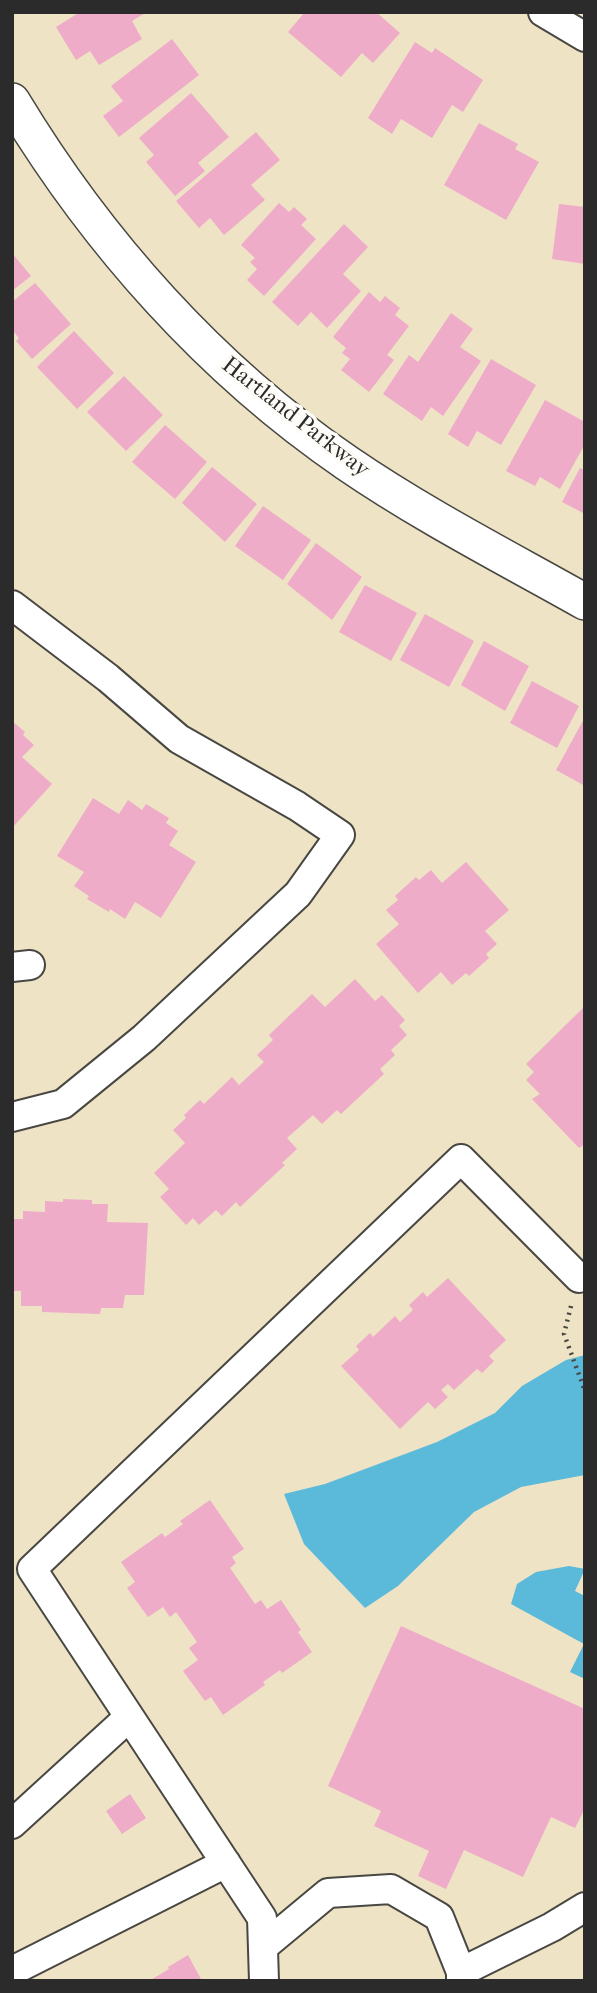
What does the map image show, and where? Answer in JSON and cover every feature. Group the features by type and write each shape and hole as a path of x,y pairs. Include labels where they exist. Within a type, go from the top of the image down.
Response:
{"street":[{"path":"543,12 585,37"},
{"name":"Hartland Parkway","path":"12,101 44,154 116,248 190,331 261,397 345,462 418,510 585,602"},
{"path":"12,606 108,678 179,739 297,806 340,835 298,894 144,1038 63,1104 12,1117"},
{"path":"264,1981 262,1918 32,1569 461,1159 579,1278"},
{"path":"12,1824 129,1717"},
{"path":"12,1971 226,1863"},
{"path":"263,1947 328,1893 391,1889 439,1917 461,1976 585,1907"}],"path":[{"path":"564,1334 585,1391"}],"water":[{"path":"585,1355 585,1475 521,1487 474,1512 398,1586 365,1608 304,1544 284,1494 325,1484 437,1442 495,1413 522,1386 566,1360"},
{"path":"569,1566 585,1569 575,1591 585,1596 585,1679 570,1672 584,1644 511,1604 517,1584 536,1572"}],"building":[{"path":"80,12 147,12 132,21 142,39 99,65 90,51 76,60 56,27"},
{"path":"305,12 376,12 400,33 373,63 362,53 341,77 288,32"},
{"path":"172,39 199,75 119,137 103,116 123,101 111,86"},
{"path":"415,42 432,53 435,48 483,80 463,112 452,105 432,138 401,119 392,134 368,118"},
{"path":"191,93 229,137 198,163 205,171 175,196 146,162 154,155 139,138"},
{"path":"479,123 518,144 515,149 539,162 506,220 444,185"},
{"path":"256,132 280,160 251,185 265,200 224,235 210,218 199,228 176,201"},
{"path":"279,203 289,212 294,207 307,219 301,225 316,239 264,296 247,280 257,269 250,262 255,258 241,245"},
{"path":"559,204 585,207 585,264 552,259"},
{"path":"344,224 368,247 343,274 361,291 327,328 311,312 298,326 272,302"},
{"path":"12,253 31,276 12,291"},
{"path":"35,283 71,324 32,359 16,341 19,338 12,330 12,302"},
{"path":"369,292 380,302 385,296 400,308 395,315 409,326 387,355 394,360 369,392 341,370 350,359 342,353 346,348 333,337"},
{"path":"451,313 473,329 460,347 481,361 443,416 431,407 422,421 383,394 409,355 418,362"},
{"path":"74,331 114,373 77,409 37,367"},
{"path":"491,359 536,385 501,445 477,431 468,447 448,434"},
{"path":"124,376 163,415 126,451 87,412"},
{"path":"545,400 585,422 585,444 560,489 540,477 535,486 506,471"},
{"path":"165,425 207,462 175,499 132,462"},
{"path":"212,467 257,504 225,542 182,503"},
{"path":"580,468 585,471 585,514 562,502"},
{"path":"263,506 311,540 283,580 235,546"},
{"path":"316,543 362,577 332,620 287,584"},
{"path":"365,585 417,613 391,661 339,632"},
{"path":"425,614 474,641 449,687 400,660"},
{"path":"484,641 529,666 505,711 461,685"},
{"path":"532,681 579,706 557,748 510,723"},
{"path":"585,717 585,786 556,770"},
{"path":"12,721 25,732 23,735 34,745 22,757 52,784 12,828"},
{"path":"93,798 119,814 128,800 142,810 146,804 169,818 166,823 178,831 169,845 196,862 161,918 135,902 125,919 87,899 89,896 74,886 84,872 57,856"},
{"path":"466,862 509,910 485,931 497,944 486,954 489,958 469,976 466,973 452,985 441,972 418,993 376,944 399,924 386,910 398,900 395,896 416,877 419,880 431,870 442,883"},
{"path":"355,979 375,1001 382,995 405,1020 399,1026 407,1035 391,1050 395,1055 380,1069 384,1074 341,1114 337,1110 322,1124 313,1115 287,1138 297,1149 282,1163 285,1165 240,1207 236,1202 222,1216 216,1210 199,1225 193,1218 186,1225 160,1197 169,1189 154,1173 185,1143 173,1130 200,1100 204,1104 232,1077 239,1085 264,1062 257,1055 273,1040 269,1035 312,994 325,1007"},
{"path":"585,1006 585,1144 579,1148 532,1099 540,1094 526,1080 534,1072 526,1064"},
{"path":"63,1199 92,1200 92,1204 108,1204 107,1222 148,1223 144,1295 125,1295 123,1308 101,1308 100,1314 42,1312 42,1306 21,1306 21,1291 12,1291 12,1219 23,1219 23,1211 45,1212 45,1201 63,1202"},
{"path":"448,1278 506,1340 489,1356 494,1361 482,1373 477,1369 454,1390 448,1384 441,1390 448,1397 435,1409 428,1402 400,1429 341,1366 359,1350 356,1346 370,1333 373,1337 395,1316 400,1322 413,1310 409,1305 423,1292 427,1297"},
{"path":"210,1500 244,1549 232,1557 236,1563 230,1568 255,1604 261,1600 267,1609 281,1600 312,1652 282,1673 280,1670 263,1682 265,1685 223,1715 211,1697 205,1701 183,1671 198,1660 189,1648 197,1642 176,1612 170,1617 163,1607 148,1617 127,1588 135,1582 121,1562 162,1533 165,1537 183,1524 180,1521"},
{"path":"401,1626 585,1709 585,1808 575,1828 551,1817 523,1877 464,1850 446,1889 418,1876 429,1851 374,1826 381,1811 328,1786"},
{"path":"130,1794 146,1818 122,1834 106,1811"},
{"path":"188,1955 202,1981 149,1981 169,1969 168,1967"}]}
